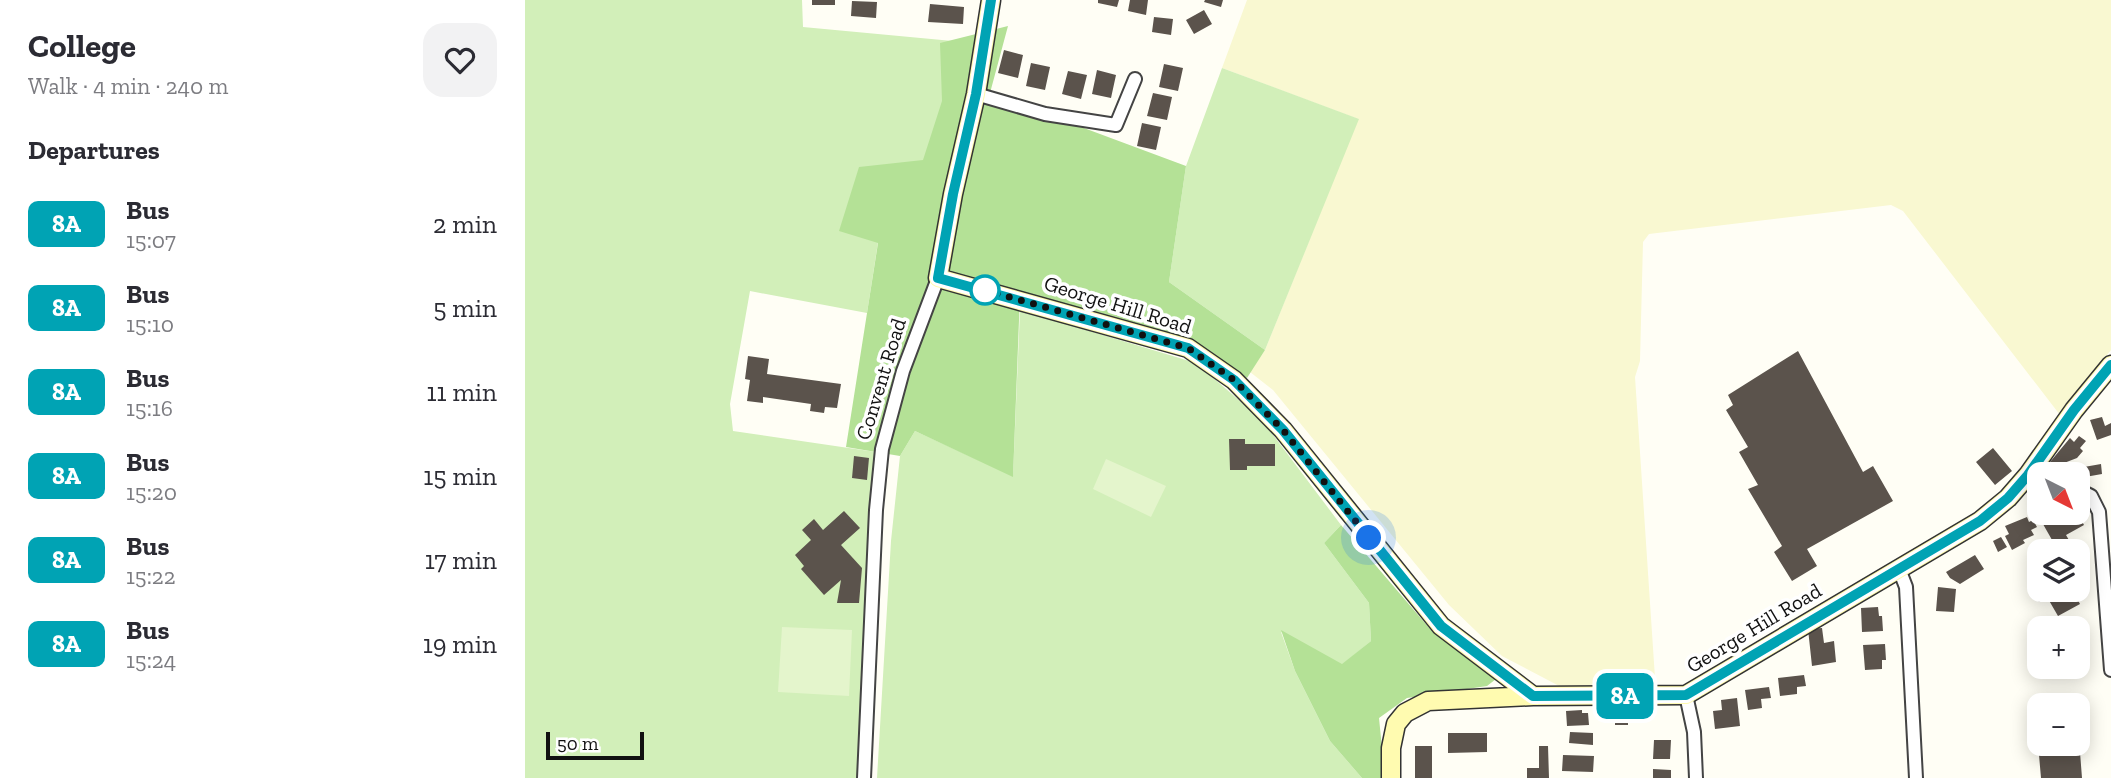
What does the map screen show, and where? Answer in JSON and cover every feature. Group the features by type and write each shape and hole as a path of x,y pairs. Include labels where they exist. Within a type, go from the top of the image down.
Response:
{"street":[{"name":"Convent Road","path":"864,778 876,510 882,449 903,371 938,278 953,194 976,94 991,0"},
{"path":"976,94 1045,114 1116,125 1135,79"},
{"name":"George Hill Road","path":"938,278 1188,348 1234,380 1283,430 1441,626 1533,696 1686,695 1980,521 2027,481"},
{"name":"George Hill Road","path":"2042,462 2074,410 2111,365"},
{"path":"2090,496 2099,512 2111,670"},
{"path":"1899,569 1906,587 1916,778"},
{"path":"1686,695 1694,732 1696,778"},
{"path":"1391,778 1393,729 1405,713 1428,701 1533,696"}],"green space":[{"path":"525,0 802,0 803,27 974,43 973,83 878,242 867,313 750,291 730,404 733,431 876,452 863,778 525,778"},
{"path":"1247,0 2111,0 2111,350 2060,415 1903,211 1891,205 1649,234 1643,242 1640,361 1635,377 1655,678 1563,688 1502,656 1449,605 1273,390 1250,372 1265,350 1358,119 1222,68"},
{"path":"1008,26 990,93 1186,166 1169,282 1265,350 1247,378 1186,340 1020,294 1013,477 915,431 900,456 846,447 878,243 839,231 859,167 923,160 942,101 940,43"},
{"path":"1222,68 1359,119 1265,350 1169,282 1186,166"},
{"path":"1020,310 1196,363 1262,420 1341,525 1324,543 1369,603 1371,641 1342,665 1281,632 1295,671 1330,741 1362,778 877,778 891,541 900,456 915,431 1013,476","holes":["1245,439 1245,444 1275,466 1247,466 1247,470 1230,470 1230,440"]},
{"path":"1106,459 1166,486 1151,517 1093,489"},
{"path":"1341,525 1431,630 1496,679 1487,686 1407,698 1379,718 1385,778 1362,778 1330,741 1295,671 1281,630 1342,664 1371,641 1369,603 1324,543"},
{"path":"782,627 852,630 849,696 778,692"}],"building":[{"path":"812,0 835,0 835,5 812,5"},
{"path":"1098,0 1119,0 1117,7 1098,3"},
{"path":"1130,0 1148,0 1146,15 1128,11"},
{"path":"1223,0 1221,7 1204,2"},
{"path":"852,1 877,2 876,18 851,16"},
{"path":"930,4 964,7 963,24 928,22"},
{"path":"1204,10 1212,24 1194,34 1186,20"},
{"path":"1154,17 1173,19 1171,35 1152,32"},
{"path":"1004,50 1023,55 1018,78 998,73"},
{"path":"1031,63 1050,67 1045,90 1026,86"},
{"path":"1164,64 1183,68 1178,91 1159,87"},
{"path":"1097,70 1116,75 1111,98 1092,94"},
{"path":"1068,71 1087,75 1081,99 1062,94"},
{"path":"1153,93 1172,97 1167,120 1147,116"},
{"path":"1142,123 1161,127 1156,150 1137,146"},
{"path":"1798,351 1863,472 1873,466 1893,501 1807,549 1817,566 1792,581 1774,552 1782,546 1748,489 1758,485 1739,452 1748,447 1726,410 1733,405 1728,395"},
{"path":"748,356 769,359 767,374 841,384 837,408 825,407 824,413 810,411 811,404 763,397 763,403 747,401 750,380 745,379"},
{"path":"2102,417 2105,426 2111,423 2111,435 2097,440 2090,420"},
{"path":"2079,436 2086,441 2077,458 2067,462 2050,462 2070,438 2074,442"},
{"path":"1229,439 1245,439 1245,444 1275,444 1275,466 1247,466 1247,470 1230,470"},
{"path":"1993,448 2012,471 1995,485 1976,462"},
{"path":"854,456 869,458 867,480 852,478"},
{"path":"2101,464 2102,474 2090,476 2090,466"},
{"path":"844,511 860,528 841,545 862,568 859,603 837,603 841,580 824,595 801,569 804,566 795,555 811,540 802,530 814,519 823,530"},
{"path":"2027,517 2027,525 2037,527 2031,530 2034,535 2012,550 2005,536 2009,534 2005,526"},
{"path":"2044,525 2084,525 2066,535 2068,539 2051,539"},
{"path":"2001,537 2007,547 1998,552 1993,541"},
{"path":"1975,555 1984,569 1960,584 1950,578 1946,572"},
{"path":"1938,587 1956,589 1954,612 1936,611"},
{"path":"2050,602 2079,602 2080,604 2058,616"},
{"path":"1878,607 1883,631 1862,632 1861,608"},
{"path":"1822,628 1824,643 1834,641 1836,662 1812,666 1808,629"},
{"path":"1885,644 1886,660 1882,660 1882,669 1865,670 1863,645"},
{"path":"1804,675 1806,686 1797,687 1797,694 1780,696 1778,678"},
{"path":"1769,687 1771,698 1761,699 1762,708 1748,710 1745,690"},
{"path":"1737,698 1740,726 1715,729 1713,711 1722,710 1721,700"},
{"path":"1623,702 1645,702 1645,707 1648,707 1648,722 1632,722 1632,716 1628,716 1628,725 1615,725 1615,712 1623,712"},
{"path":"1582,710 1582,713 1588,713 1589,725 1567,726 1566,711"},
{"path":"1570,732 1593,733 1593,745 1569,743"},
{"path":"1448,733 1487,733 1487,752 1448,753"},
{"path":"1654,740 1671,740 1670,759 1653,759"},
{"path":"1415,746 1432,746 1432,778 1415,778"},
{"path":"1539,746 1548,746 1549,778 1527,778 1527,768 1539,768"},
{"path":"1563,755 1594,756 1593,772 1562,771"},
{"path":"2039,756 2080,756 2082,778 2041,778"},
{"path":"1653,769 1671,770 1671,778 1653,778"}],"bus line":[{"name":"8A","path":"991,0 976,94 953,194 938,278 1093,319 1188,348 1234,380 1283,430 1441,626 1533,696 1686,695 1980,521 2008,498 2028,475 2074,410 2111,365"}],"route":[{"path":"985,290 1188,348 1234,380 1283,430 1369,538"}]}
